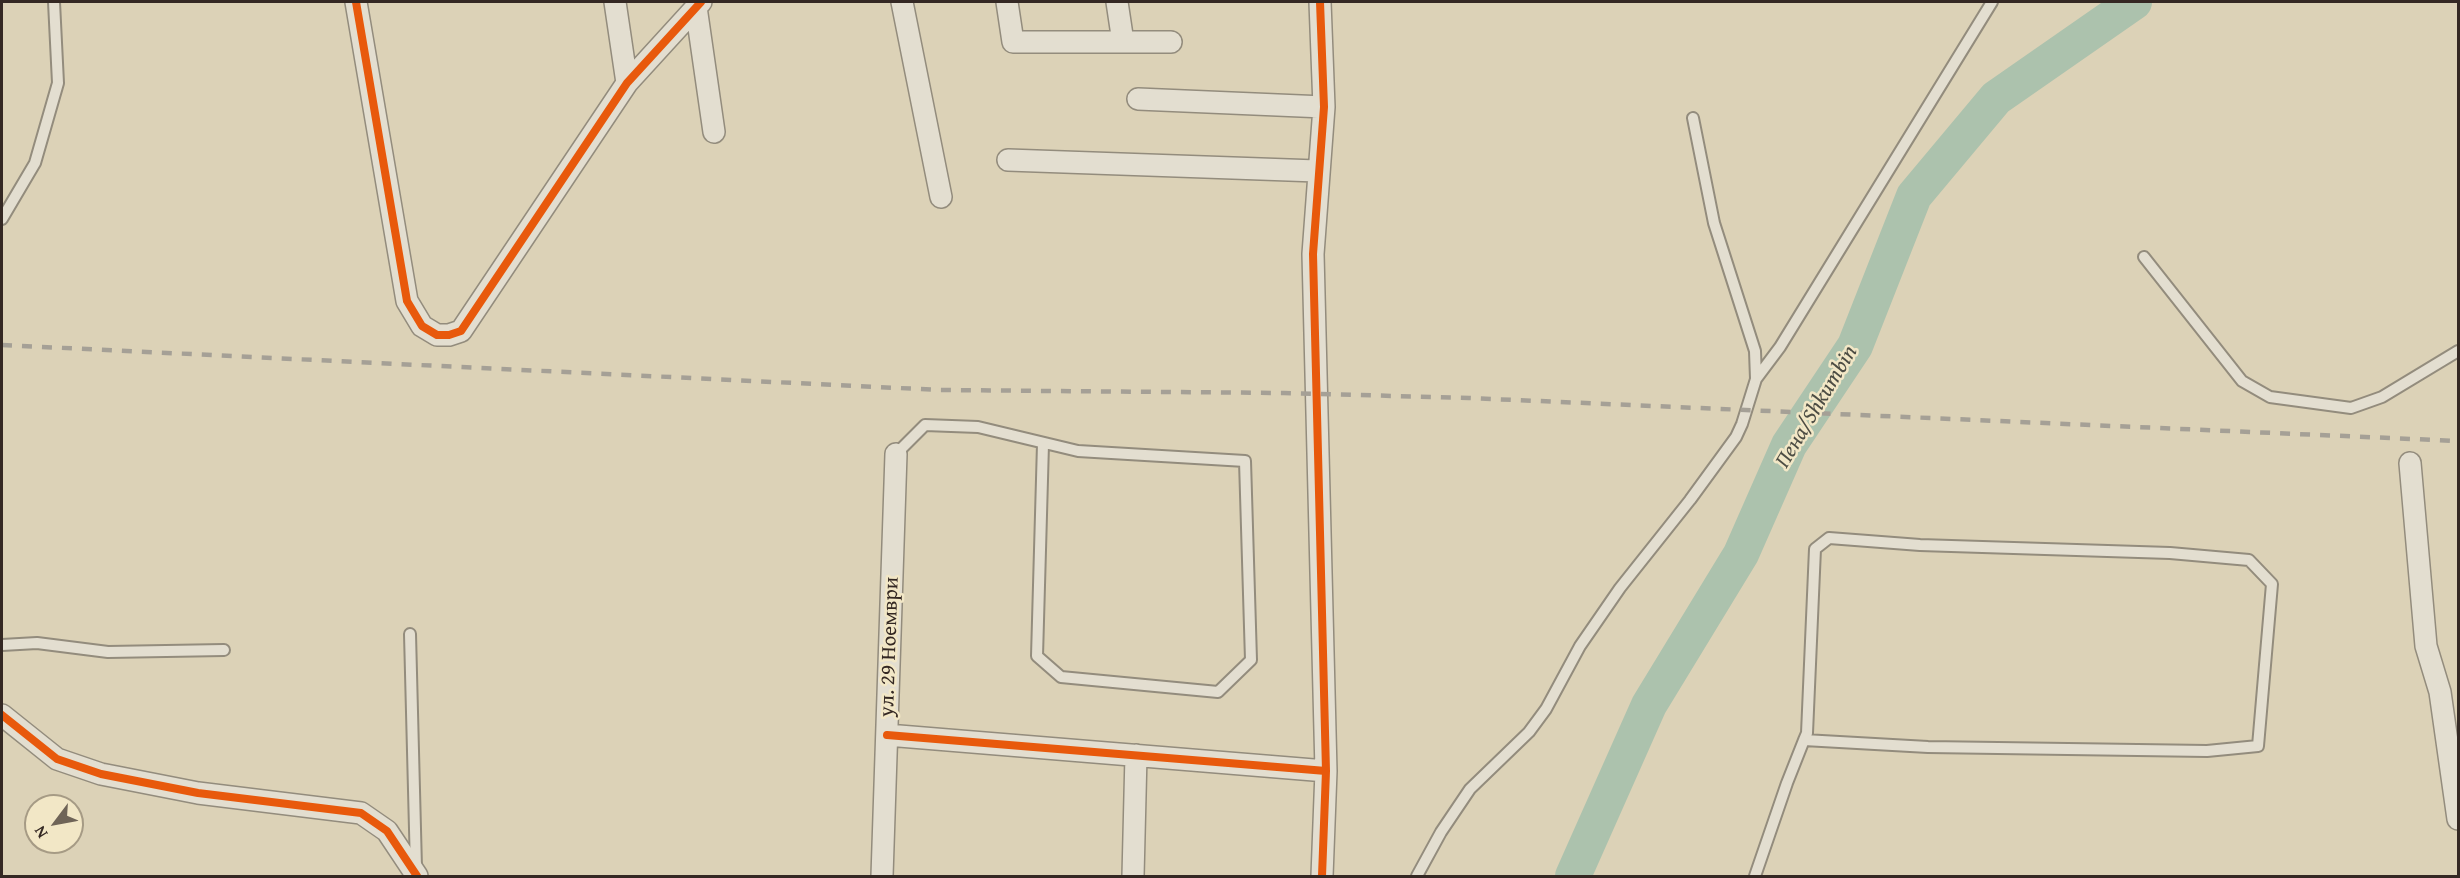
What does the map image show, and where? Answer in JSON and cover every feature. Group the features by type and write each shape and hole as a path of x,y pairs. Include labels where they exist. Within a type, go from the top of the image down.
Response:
{"street":[{"path":"356,2 407,301 422,326 437,334 449,336 461,331 627,83 699,4"},
{"path":"615,2 627,83"},
{"path":"902,2 941,197"},
{"path":"1007,2 1013,42 1171,42"},
{"path":"1117,2 1123,42"},
{"path":"1320,2 1324,107 1317,171 1313,254 1326,771 1322,876"},
{"path":"699,4 714,132"},
{"path":"1138,99 1324,107"},
{"path":"1008,160 1317,171"},
{"name":"ул. 29 Ноември","path":"882,876 896,453"},
{"path":"2410,463 2426,646 2439,692 2458,819"},
{"path":"2,715 57,759 100,774 198,793 361,813 387,831 416,874"},
{"path":"887,735 1326,771"},
{"path":"1133,876 1136,755"}],"lane":[{"path":"2,219 35,163 57,83 54,2"},
{"path":"1417,876 1441,832 1470,789 1529,732 1546,709 1580,646 1620,588 1662,537 1736,437 1756,379 1786,337 1992,2"},
{"path":"1693,118 1714,224 1755,351 1756,379"},
{"path":"2144,257 2242,381 2270,397 2351,408 2382,397 2458,351"},
{"path":"896,453 925,425 978,427 1078,451 1245,461 1251,660 1218,692 1061,677 1037,656 1043,444"},
{"path":"1755,876 1804,740 1807,733 1815,549 1829,538 1920,545 2170,553 2250,560 2272,584 2258,746 2207,751 1928,747 1804,740"},
{"path":"411,634 416,874"},
{"path":"2,645 37,643 108,652 224,650"}],"waterway":[{"name":"Пена/Shkumbin","path":"1573,876 1649,705 1741,554 1789,445 1855,346 1914,196 1996,98 2134,2"}],"railway":[{"path":"2,345 940,390 1284,393 1469,398 2458,441"}],"cycle path":[{"path":"356,2 407,301 422,326 437,335 449,335 461,331 627,83 701,2"},
{"path":"1320,2 1324,107 1313,254 1326,771 1322,876"},
{"path":"2,715 57,759 101,774 198,793 361,813 387,831 417,876"},
{"path":"887,735 1326,771"}]}
